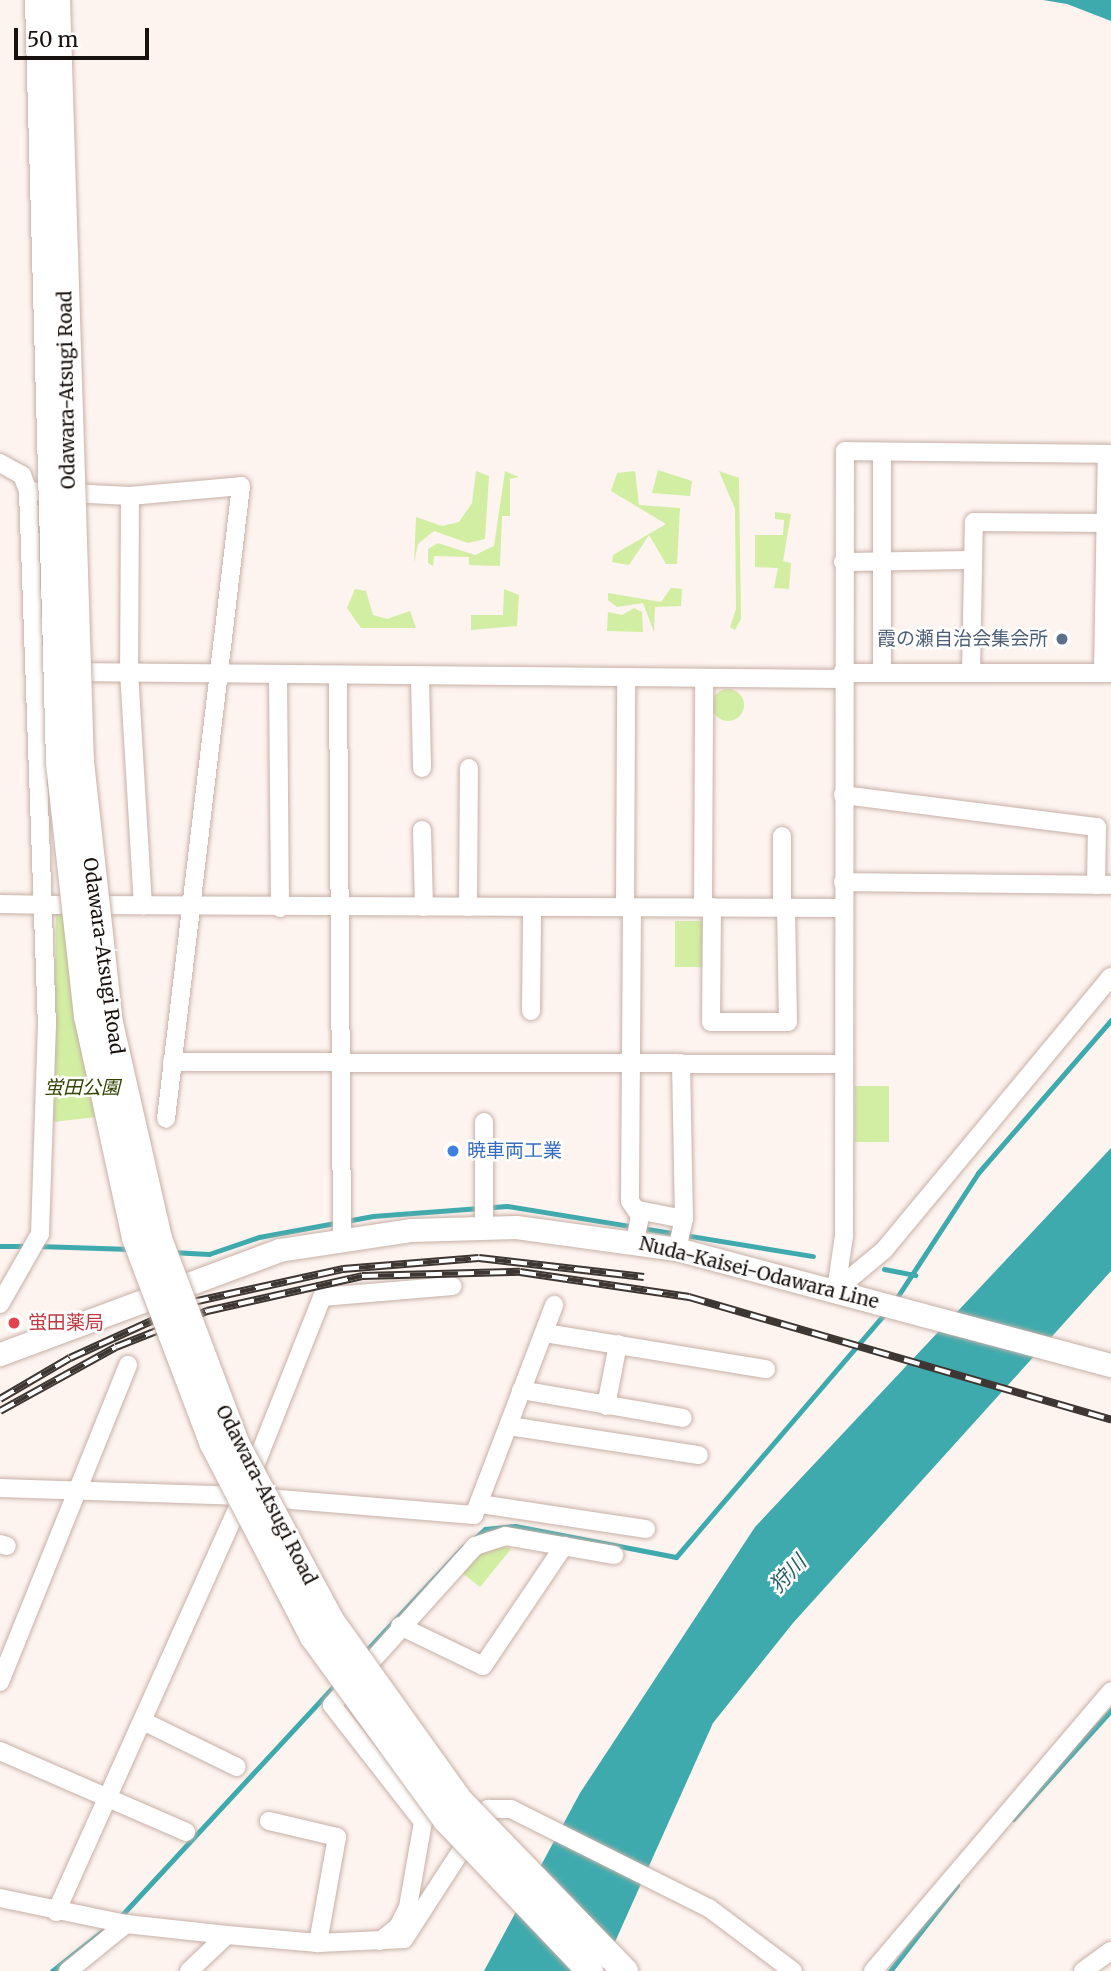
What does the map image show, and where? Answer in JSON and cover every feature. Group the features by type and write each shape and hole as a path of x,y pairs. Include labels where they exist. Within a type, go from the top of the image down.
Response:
{"highway":[{"name":"Odawara-Atsugi Road","path":"38,0 59,762 87,1016 135,1238 213,1444 313,1637 446,1820 590,1971"},
{"name":"Odawara-Atsugi Road","path":"58,0 82,775 110,1023 159,1238 237,1445 332,1622 460,1801 625,1971"}],"main road":[{"name":"Nuda-Kaisei-Odawara Line","path":"0,1354 341,1227 485,1221 638,1225 679,1244 874,1302 1111,1365"}],"street":[{"path":"37,673 129,671 421,678 704,678 842,676 882,673 1107,673 1108,562 1105,523 1109,454 845,451 842,676 844,1236 836,1290"},
{"path":"882,452 882,673"},
{"path":"0,463 22,475 29,491 47,905 40,1234 0,1304"},
{"path":"29,491 130,496 241,486 166,1119"},
{"path":"130,496 129,671 143,906"},
{"path":"971,673 974,522 1105,523"},
{"path":"843,562 973,560"},
{"path":"278,676 280,908"},
{"path":"338,677 337,1063 341,1227"},
{"path":"421,678 422,768"},
{"path":"626,678 630,1201 638,1225 684,1219"},
{"path":"704,678 707,907 712,1022 788,1023 782,836"},
{"path":"468,907 469,768"},
{"path":"843,882 1103,885 1097,827 844,795"},
{"path":"422,830 424,907"},
{"path":"0,904 190,909 532,906 842,908"},
{"path":"531,1011 532,906"},
{"path":"836,1290 884,1250 1111,977"},
{"path":"172,1062 843,1064"},
{"path":"679,1244 684,1219 681,1063"},
{"path":"484,1122 485,1221"},
{"path":"56,1912 107,1798 145,1722 243,1496 322,1297 453,1286"},
{"path":"0,1488 243,1496 469,1516 480,1504 520,1390 554,1305"},
{"path":"545,1333 766,1369"},
{"path":"606,1406 618,1344"},
{"path":"0,1682 128,1365"},
{"path":"520,1390 682,1418"},
{"path":"509,1426 699,1455"},
{"path":"480,1504 646,1529"},
{"path":"377,1944 398,1927 408,1907 423,1822 331,1705 475,1545 505,1536 614,1555"},
{"path":"400,1626 483,1666 564,1546"},
{"path":"873,1971 1111,1692"},
{"path":"145,1722 237,1767"},
{"path":"0,1751 187,1832"},
{"path":"0,1898 56,1912 126,1924 318,1943 377,1944 404,1939 488,1809 511,1809 709,1908 793,1971"},
{"path":"269,1821 337,1837 318,1943"},
{"path":"68,1971 126,1924"},
{"path":"189,1971 227,1935"},
{"path":"1083,1971 1111,1951"}],"green space":[{"path":"658,470 692,481 690,496 652,493"},
{"path":"476,471 489,476 485,539 468,543 434,531 418,544 414,563 416,517 442,526 459,522 472,503"},
{"path":"505,471 519,477 510,479 510,516 502,516 500,566 469,565 469,557 434,556 433,566 428,563 428,549 438,543 475,555 494,546"},
{"path":"635,471 639,505 680,508 677,564 666,564 649,535 629,565 612,562 613,555 666,524 611,491 617,473"},
{"path":"719,471 739,478 741,619 735,630 730,627 736,609 735,509"},
{"path":"775,512 791,514 783,561 791,563 789,589 774,588 778,568 755,567 755,535 783,535 784,520 775,519"},
{"path":"671,588 682,589 681,606 655,607 654,632 643,603 617,607 608,600 608,593 661,602"},
{"path":"355,589 366,591 373,615 387,619 410,611 416,628 361,628 347,608"},
{"path":"504,589 519,595 517,626 471,630 471,615 503,615"},
{"path":"634,608 642,612 643,632 607,631 608,612 622,615"},
{"path":"728,689 739,694 744,705 739,716 728,721 717,716 712,705 717,694"},
{"name":"蛍田公園","path":"56,913 89,913 114,1115 53,1122"},
{"path":"675,921 708,921 708,967 675,967"},
{"path":"855,1086 889,1086 889,1142 855,1142"},
{"path":"499,1545 511,1549 480,1587 462,1573 479,1552"}],"water":[{"path":"1043,0 1111,0 1111,21 1067,4"},
{"name":"狩川","path":"1111,1148 1111,1271 793,1623 713,1723 602,1971 484,1971 580,1793 755,1527"}],"waterway":[{"path":"894,1302 978,1173 1111,1020"},
{"path":"171,1252 209,1254 259,1237 373,1216 507,1206 813,1256"},
{"path":"0,1246 28,1246"},
{"path":"38,1246 130,1249"},
{"path":"884,1269 915,1275"},
{"path":"474,1539 485,1529 515,1526 676,1557 886,1312"},
{"path":"365,1652 463,1547"},
{"path":"120,1917 337,1683"},
{"path":"1013,1819 1111,1710"},
{"path":"890,1971 957,1885"},
{"path":"52,1971 110,1925"}],"railway":[{"path":"0,1399 70,1358 193,1302 343,1269 479,1258 644,1277"},
{"path":"0,1411 116,1347 207,1311 362,1276 520,1272 689,1297 1111,1420"}],"place":[{"name":"霞の瀬自治会集会所","path":"1062,639"},
{"name":"暁車両工業","path":"453,1151"},
{"name":"蛍田薬局","path":"14,1323"}]}
